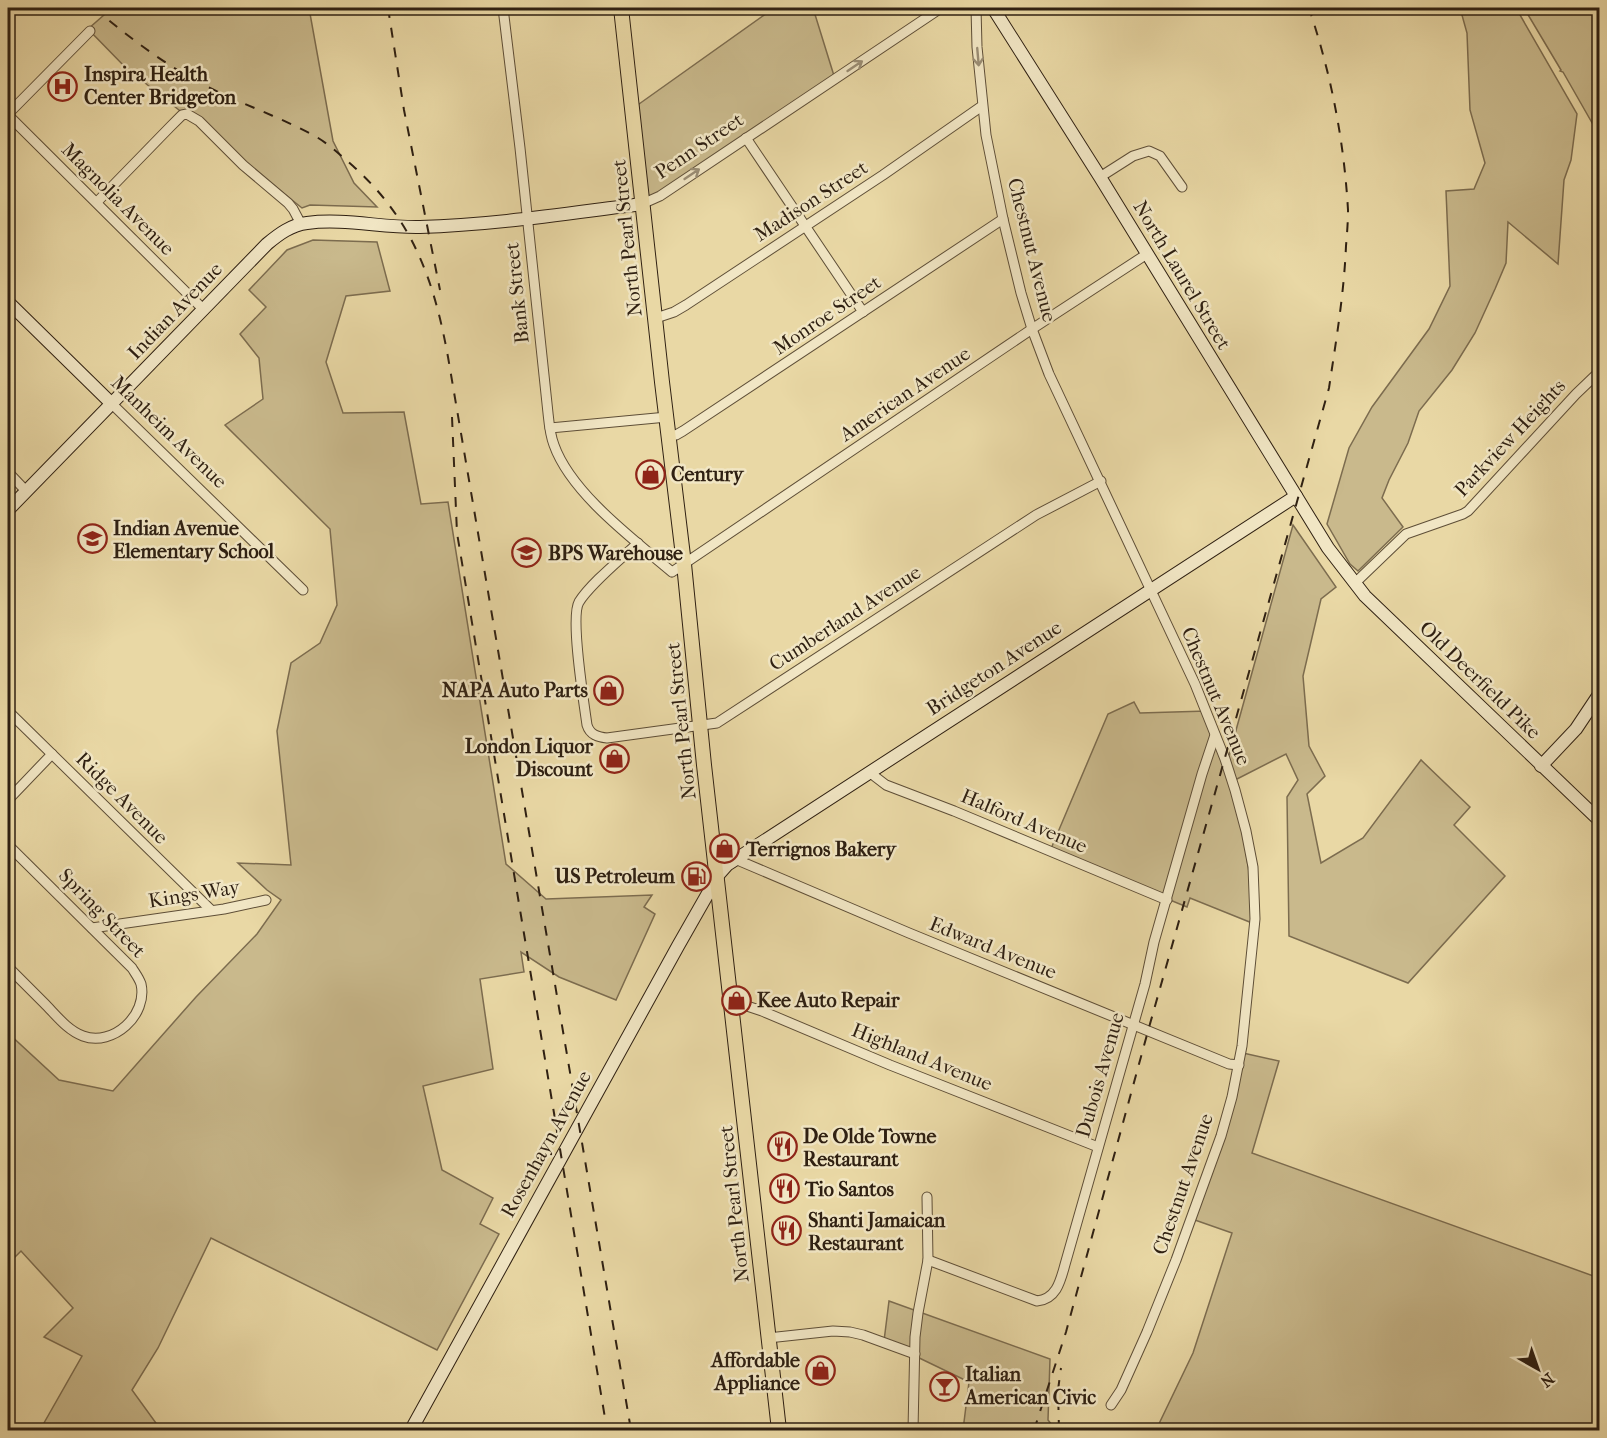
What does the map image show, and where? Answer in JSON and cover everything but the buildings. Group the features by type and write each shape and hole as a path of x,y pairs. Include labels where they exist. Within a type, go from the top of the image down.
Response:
{"main road":[{"name":"North Pearl Street","path":"621,8 778,1431"}],"street":[{"name":"Bank Street","path":"503,8 553,443 573,479 608,516 672,572 684,564"},
{"name":"Penn Street","path":"301,224 324,222 418,227 526,218 642,204 660,196 941,8"},
{"name":"Chestnut Avenue","path":"976,8 977,47 986,135 1003,219 1032,330 1049,374 1195,684 1225,759 1238,800 1253,867 1256,919 1242,1046 1232,1097 1192,1219 1147,1332 1121,1390 1111,1405"},
{"name":"North Laurel Street","path":"993,8 1339,562"},
{"path":"8,115 90,31"},
{"name":"Madison Street","path":"656,318 686,305 883,175 982,106"},
{"path":"97,202 185,114 199,122 243,165 288,203 294,209 301,224"},
{"name":"Magnolia Avenue","path":"8,115 204,310"},
{"path":"746,138 862,312"},
{"path":"1100,177 1133,156 1149,151 1160,156 1182,187"},
{"path":"1599,195 1599,202"},
{"name":"Monroe Street","path":"669,437 683,431 1003,219"},
{"name":"Indian Avenue","path":"8,510 276,236 301,224"},
{"name":"American Avenue","path":"684,564 1147,254"},
{"name":"Manheim Avenue","path":"8,302 303,590"},
{"name":"Parkview Heights","path":"1355,584 1406,534 1468,511 1599,371"},
{"path":"550,428 667,417"},
{"path":"8,472 27,491"},
{"name":"Cumberland Avenue","path":"638,543 590,589 576,609 587,725 594,735 607,738 717,723 1036,515 1101,481"},
{"name":"Bridgeton Avenue","path":"717,878 735,859 1296,496"},
{"name":"Old Deerfield Pike","path":"1339,562 1365,596 1425,656 1599,821"},
{"path":"1540,766 1576,729 1599,693"},
{"name":"Ridge Avenue","path":"8,711 210,910"},
{"name":"Dubois Avenue","path":"928,1260 1037,1301 1048,1299 1056,1291 1215,735"},
{"path":"8,800 52,754"},
{"name":"Halford Avenue","path":"869,772 886,785 1167,900"},
{"name":"Spring Street","path":"8,845 132,968 141,982 141,1000 133,1018 124,1028 110,1035 91,1038 75,1032 64,1023 8,968"},
{"name":"Edward Avenue","path":"735,859 1228,1064 1239,1065"},
{"name":"Rosenhayn Avenue","path":"411,1431 717,878"},
{"name":"Kings Way","path":"92,928 266,900"},
{"name":"Highland Avenue","path":"732,1004 762,1011 890,1065 1098,1147"},
{"path":"913,1430 918,1313 928,1260 927,1197"},
{"path":"768,1338 834,1331 850,1332 915,1354"}],"shaded area":[{"path":"112,8 309,8 333,141 354,183 377,207 310,205 302,208 125,67 88,29"},
{"path":"774,8 813,8 835,79 642,204 632,109"},
{"path":"1460,8 1516,8 1577,114 1571,160 1564,180 1558,264 1508,222 1506,263 1475,333 1452,370 1419,411 1408,443 1382,498 1403,527 1358,571 1350,564 1327,524 1349,448 1372,407 1429,329 1450,286 1446,191 1474,189 1485,163 1470,110 1467,33"},
{"path":"1524,8 1599,8 1599,135 1563,72 1560,71"},
{"path":"313,240 377,242 390,291 346,296 326,362 343,413 404,412 421,504 448,502 506,864 546,899 652,895 644,907 655,914 616,1000 559,977 521,952 524,972 480,979 493,1069 423,1086 442,1170 493,1198 480,1224 499,1234 437,1350 211,1238 158,1348 132,1390 161,1430 40,1430 82,1356 44,1337 73,1308 21,1251 8,1264 8,1033 59,1080 113,1091 196,997 257,934 281,900 238,863 291,865 277,731 291,663 320,643 337,605 330,529 225,425 263,399 259,358 240,334 266,307 249,290 287,250"},
{"path":"1293,525 1336,587 1321,599 1303,676 1309,746 1325,776 1307,794 1321,863 1363,838 1421,760 1470,807 1454,825 1505,876 1408,983 1289,936 1287,797 1298,780 1286,754 1235,780 1257,925 1190,898 1187,907 1050,851 1108,714 1134,702 1140,713 1207,711 1228,759"},
{"path":"1243,1053 1279,1061 1252,1153 1599,1278 1599,1430 1156,1430 1193,1353 1232,1233 1192,1219"},
{"path":"889,1301 1050,1359 1048,1420 1056,1430 963,1430 969,1382 884,1341"}],"railway":[{"path":"94,8 142,46 180,71 208,87 298,127 334,149 374,187 391,208 406,230 428,277 448,357 631,1430"},
{"path":"388,8 404,110 440,290"},
{"path":"1034,1430 1066,1332 1329,388 1342,300 1348,210 1335,108 1324,58 1309,8"},
{"path":"452,417 457,533 607,1430"},
{"path":"1059,1430 1058,1390 1061,1368"}],"place":[{"name":"Inspira Health Center Bridgeton","path":"63,86"},
{"name":"Century","path":"650,474"},
{"name":"Indian Avenue Elementary School","path":"92,539"},
{"name":"BPS Warehouse","path":"527,553"},
{"name":"NAPA Auto Parts","path":"609,690"},
{"name":"London Liquor Discount","path":"614,758"},
{"name":"Terrignos Bakery","path":"725,849"},
{"name":"US Petroleum","path":"696,876"},
{"name":"Kee Auto Repair","path":"736,1000"},
{"name":"De Olde Towne Restaurant","path":"782,1147"},
{"name":"Tio Santos","path":"784,1189"},
{"name":"Shanti Jamaican Restaurant","path":"787,1231"},
{"name":"Affordable Appliance","path":"821,1371"},
{"name":"Italian American Civic","path":"944,1386"}]}
